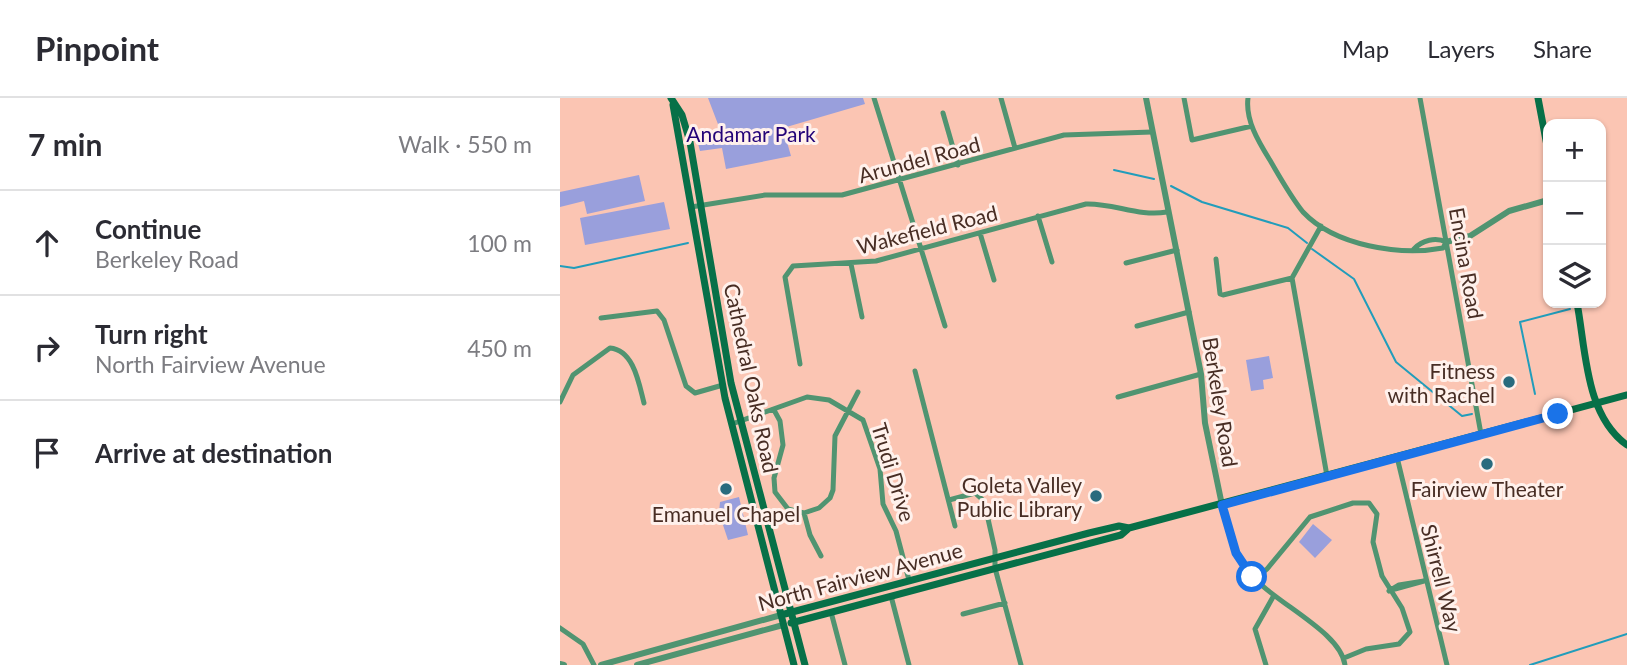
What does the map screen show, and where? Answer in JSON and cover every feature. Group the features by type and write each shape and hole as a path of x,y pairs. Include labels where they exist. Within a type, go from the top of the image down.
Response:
{"main road":[{"name":"Cathedral Oaks Road","path":"671,98 687,132 724,349 740,422 805,665"},
{"name":"Cathedral Oaks Road","path":"671,98 723,386 794,665"},
{"path":"1538,98 1543,124"},
{"path":"1578,308 1596,403 1605,425 1627,445"},
{"name":"North Fairview Avenue","path":"780,615 1119,526 1129,528 1222,505 1627,395"},
{"name":"North Fairview Avenue","path":"783,625 1121,535 1129,528"}],"street":[{"path":"874,98 945,326"},
{"path":"1001,98 1015,148"},
{"name":"Berkeley Road","path":"1146,98 1201,374 1205,423 1222,505 1236,553 1254,579 1273,597 1328,635 1346,665"},
{"path":"1184,98 1192,140 1252,125"},
{"path":"1248,98 1252,125 1262,148 1302,210 1321,226 1380,249 1414,249 1419,243 1440,239 1447,242 1470,236 1510,211 1543,201"},
{"name":"Encina Road","path":"1420,98 1481,434"},
{"path":"943,113 958,165"},
{"name":"Arundel Road","path":"691,207 765,195 842,195 1079,133 1135,135 1152,132"},
{"name":"Wakefield Road","path":"800,364 785,274 793,267 851,264 1094,204 1135,213 1167,212"},
{"path":"1038,216 1052,262"},
{"path":"1321,226 1292,278 1326,476"},
{"path":"980,233 994,280"},
{"path":"1126,263 1177,250"},
{"path":"1216,259 1220,294 1223,295 1292,278"},
{"path":"851,264 862,317"},
{"path":"601,318 657,312 664,320 686,386 695,393 723,386"},
{"path":"1137,326 1189,312"},
{"path":"560,398 573,375 604,350 615,349 631,364 644,403"},
{"path":"915,371 955,526"},
{"path":"1118,397 1201,374"},
{"path":"774,410 780,421 783,445 774,478 775,492 788,509 804,513 819,508 830,498 834,483 833,447 839,425 858,392"},
{"name":"Trudi Drive","path":"732,424 807,397 829,400 848,408 868,427 880,469 883,504 896,531 909,580"},
{"name":"Shirrell Way","path":"1397,457 1447,665"},
{"path":"949,500 972,493 981,496 992,534 994,558 1004,603 1021,665"},
{"path":"1254,579 1267,569 1310,517 1362,502 1373,507 1377,514 1373,542 1406,618 1409,632 1407,638 1399,644 1366,649 1344,658"},
{"path":"804,513 810,535 821,556"},
{"path":"1392,590 1426,580"},
{"path":"891,596 909,665"},
{"path":"1266,665 1255,629 1273,597"},
{"path":"963,614 1004,603"},
{"path":"831,612 845,665"},
{"name":"North Fairview Avenue","path":"601,665 780,615"},
{"name":"North Fairview Avenue","path":"637,665 783,625"},
{"path":"560,628 583,644 594,665"}],"green space":[{"name":"Andamar Park","path":"708,98 863,98 865,104 783,128 791,156 726,169 722,148 700,151 696,136 721,132"},
{"path":"639,175 645,201 587,214 584,201 560,207 560,192"},
{"path":"664,202 670,229 585,245 580,218"},
{"path":"1269,356 1273,378 1263,380 1264,389 1251,391 1246,360"},
{"path":"739,497 748,535 728,540 719,513 720,502"},
{"path":"1313,524 1332,540 1315,558 1299,542"}],"waterway":[{"path":"1114,170 1154,179"},
{"path":"1171,186 1202,202 1288,228 1307,243"},
{"path":"560,266 574,268 688,243"},
{"path":"1312,249 1354,279 1396,362 1462,416 1472,414"},
{"path":"1535,394 1520,322 1570,309"},
{"path":"1530,665 1627,634"}],"place":[{"name":"Fitness with Rachel","path":"1509,382"},
{"name":"Fairview Theater","path":"1487,464"},
{"name":"Emanuel Chapel","path":"726,489"},
{"name":"Goleta Valley Public Library","path":"1096,496"}],"route":[{"path":"1252,577 1230,539 1222,505 1558,414"}]}
